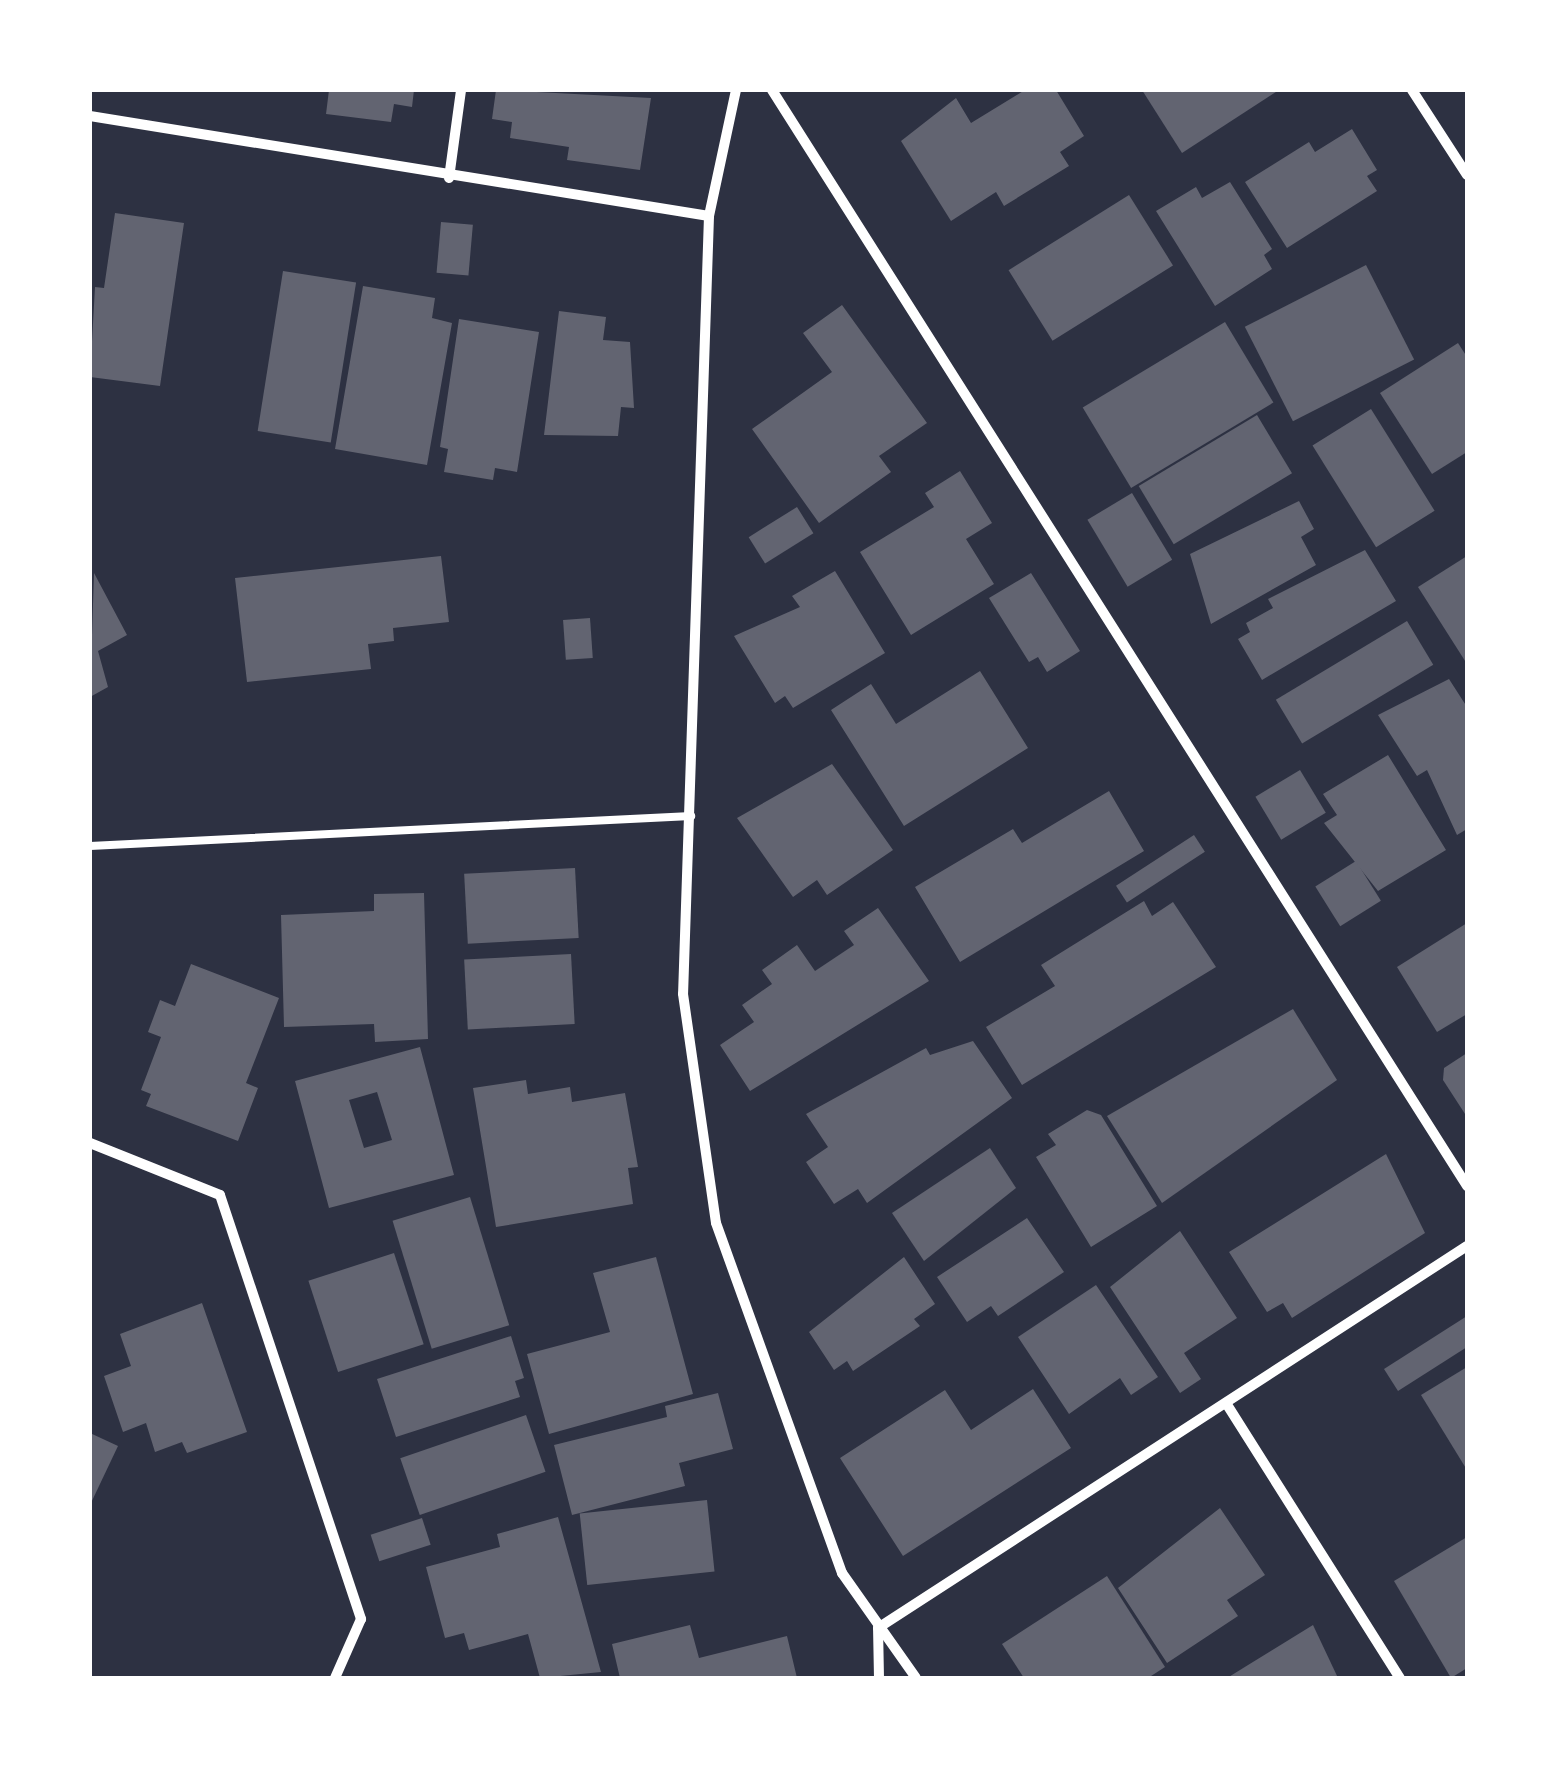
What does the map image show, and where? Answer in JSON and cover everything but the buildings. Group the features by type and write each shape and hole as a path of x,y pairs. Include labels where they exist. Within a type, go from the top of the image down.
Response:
{"street":[{"path":"448,178 461,90"},
{"path":"736,90 709,216 683,994 716,1223 842,1572 916,1678"},
{"path":"772,90 1467,1186"},
{"path":"1412,90 1467,175"},
{"path":"90,116 448,178 709,216"},
{"path":"90,1143 220,1195 361,1619 335,1678"},
{"path":"878,1628 1467,1246"},
{"path":"1226,1402 1400,1678"},
{"path":"878,1628 878,1678"}],"lane":[{"path":"90,846 691,816"}]}
